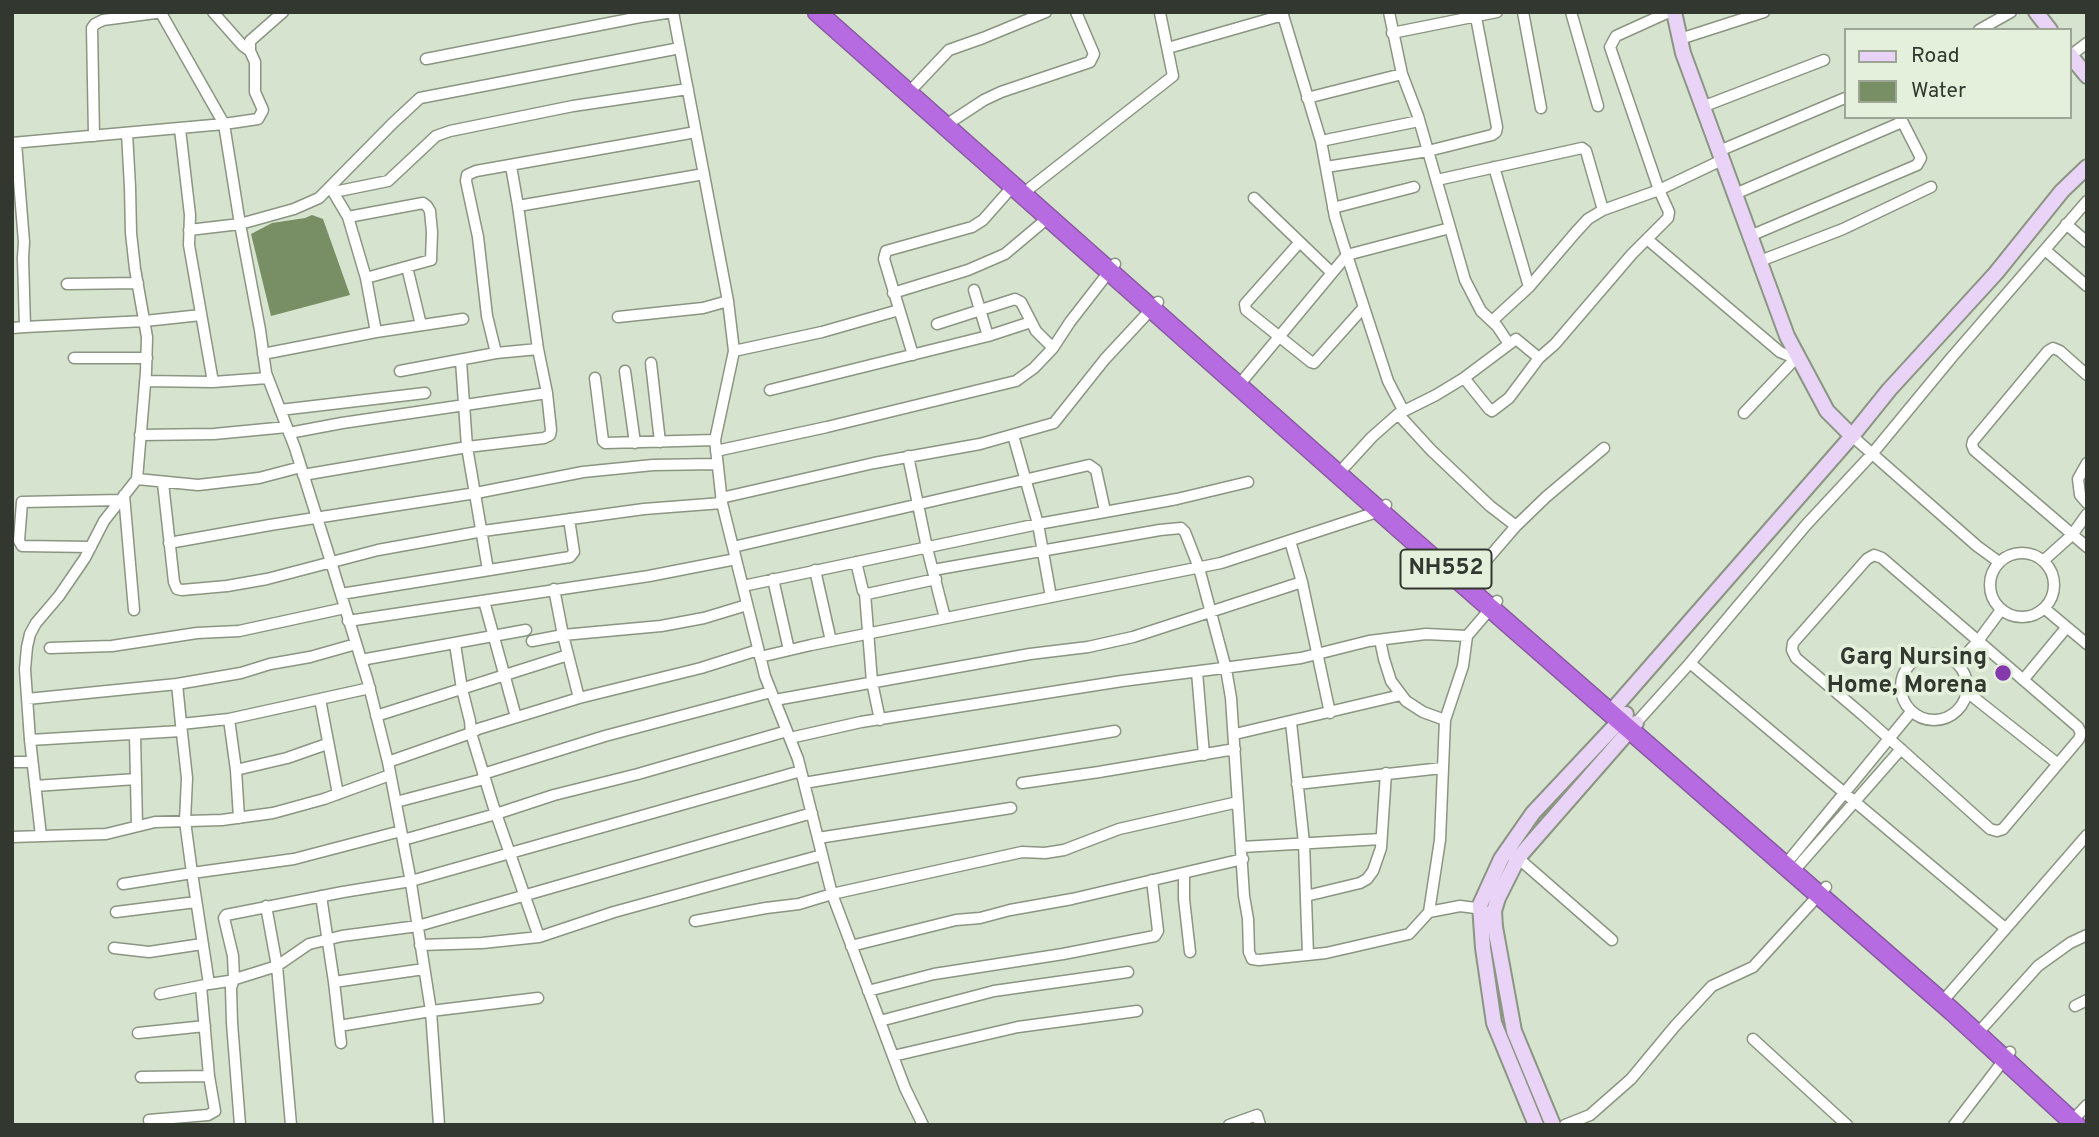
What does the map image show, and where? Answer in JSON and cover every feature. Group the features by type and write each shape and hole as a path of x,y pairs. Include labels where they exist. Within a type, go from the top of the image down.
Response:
{"highway":[{"name":"NH552","path":"817,12 1113,267 1383,508 2080,1117"},
{"name":"NH552","path":"831,12 952,121 1021,187 1049,218 1113,267"},
{"name":"NH552","path":"1383,508 1469,577 1494,604"}],"street":[{"path":"25,327 24,242 14,143 180,129 258,119 263,110 256,92 255,62 250,51 213,12"},
{"path":"250,51 250,41 283,12"},
{"path":"426,59 673,12 729,301 734,351 715,445 721,500 759,654 802,771 832,894 905,1088 923,1125"},
{"path":"914,87 949,50 1046,12"},
{"path":"952,121 1001,92 1090,62 1094,54 1076,12"},
{"path":"913,355 884,259 887,251 972,227 1021,187 1173,76 1159,13 1169,12"},
{"path":"1389,12 1402,74 1419,121 1467,286 1481,311 1509,344"},
{"path":"1392,33 1476,14 1497,12"},
{"path":"1522,12 1541,108"},
{"path":"1571,12 1598,106"},
{"path":"1464,378 1493,411 1509,398 1539,358 1555,345 1592,299 1669,215 1610,47 1616,36 1671,12 1702,107 1787,336 1827,411 1872,454 1998,562"},
{"path":"1680,39 1763,12"},
{"path":"1983,28 2011,12"},
{"path":"2036,12 2048,28"},
{"path":"94,136 92,28 103,20 162,13 224,124 268,378 302,471 370,688 388,762 411,881 431,1011 439,1125"},
{"path":"1168,48 1283,14 1321,141 1333,208 1400,412 1441,460 1489,506 1516,526"},
{"path":"1326,167 1428,151 1496,132 1476,14"},
{"path":"2071,54 2087,43"},
{"path":"189,230 240,224 294,209 319,198 332,190 420,98 680,48"},
{"path":"2071,56 2087,76"},
{"path":"1702,107 1824,60"},
{"path":"1307,99 1402,74"},
{"path":"332,190 387,181 436,136 450,131 573,106 688,89"},
{"path":"1492,321 1529,287 1588,219 1603,210 1659,190 1720,155 1843,99"},
{"path":"1735,194 1901,120 1921,159 1917,166 1751,236"},
{"path":"1321,141 1419,121"},
{"path":"180,129 190,215 189,244 213,382"},
{"path":"496,353 487,316 478,237 467,175 696,132"},
{"path":"41,836 31,762 25,669 30,634 59,596 104,522 137,479 147,358 145,321 131,233 127,134"},
{"path":"1437,180 1583,148 1603,210"},
{"path":"137,479 198,485 544,438 550,435 547,393 511,166"},
{"path":"1494,167 1529,287"},
{"path":"1536,1125 1494,1023 1483,948 1487,910 1498,898 1518,858 1889,390 1996,273 2062,191 2087,167"},
{"path":"518,206 704,174"},
{"path":"1333,208 1414,187"},
{"path":"1759,261 1843,229 1931,187"},
{"path":"332,190 348,218 366,278 376,332"},
{"path":"1254,198 1332,273"},
{"path":"1553,1125 1514,1031 1495,927 1487,910 1480,905 1501,859 1533,813 1626,719 1690,663 2087,201"},
{"path":"348,218 423,203 430,211 431,260 366,278"},
{"path":"893,293 968,270 1005,254 1049,218"},
{"path":"2066,224 2087,242"},
{"path":"1241,382 1347,255 1450,228"},
{"path":"1647,239 1780,352 1798,359"},
{"path":"1299,243 1244,308 1314,363 1364,307"},
{"path":"2045,250 2087,286"},
{"path":"407,267 421,325"},
{"path":"595,378 603,441 608,444 660,442 715,445 827,427 1016,381 1034,368 1053,348 1113,267"},
{"path":"67,284 138,283"},
{"path":"974,290 988,336"},
{"path":"937,324 1017,299 1036,331 1053,348"},
{"path":"618,317 729,301"},
{"path":"163,483 174,582 177,589 181,590 227,586 288,575 378,550 483,531 721,500 908,456 980,444 1054,424 1105,359 1155,305"},
{"path":"734,351 822,332 899,310"},
{"path":"12,328 145,321 201,315"},
{"path":"263,354 376,332 463,319"},
{"path":"771,390 988,336 1031,322"},
{"path":"1341,471 1372,437 1400,412 1464,378 1516,339 1539,358"},
{"path":"2087,375 2060,351 2053,348 2048,351 1972,445 1974,450 2087,547"},
{"path":"400,371 496,353 538,349"},
{"path":"74,358 147,358"},
{"path":"1744,413 1798,359"},
{"path":"461,361 467,447 488,570"},
{"path":"651,363 660,442"},
{"path":"625,370 635,443"},
{"path":"145,381 213,382 268,378"},
{"path":"280,410 425,393"},
{"path":"139,435 288,430 547,393"},
{"path":"1013,435 1038,524 1052,597"},
{"path":"1469,577 1546,497 1604,448"},
{"path":"908,456 945,618"},
{"path":"2087,463 2078,479 2080,495 2087,503"},
{"path":"169,543 475,493 583,472 653,465 717,464"},
{"path":"733,547 1088,465 1096,470 1105,510"},
{"path":"743,586 1105,510 1177,499 1248,482"},
{"path":"91,547 22,546 22,502 122,497"},
{"path":"122,497 134,611"},
{"path":"388,762 478,729 579,698 759,654 1221,563 1383,508"},
{"path":"2043,561 2072,535 2087,514"},
{"path":"341,594 570,557 574,552 569,519"},
{"path":"865,593 934,574 1042,550 1181,528 1199,568 1226,669 1235,734 1249,952 1252,959 1259,960 1326,953 1409,934 1429,912 1440,840 1445,720 1463,666 1467,636 1494,604"},
{"path":"1290,541 1302,582 1330,713"},
{"path":"1994,620 2028,617 2041,611 2050,601 2054,587 2052,573 2043,561 2029,553 2012,554 1998,562 1990,578 1991,596 2001,610 2014,617"},
{"path":"1874,555 1882,558 1978,641 2078,727 2081,733 2079,739 2003,829 1997,831 1990,829 1890,738 1796,658 1792,650 1793,643 1867,559 1874,555"},
{"path":"348,621 649,576 736,559"},
{"path":"856,562 867,596 867,634 872,682 880,720"},
{"path":"815,570 831,641"},
{"path":"773,579 789,650"},
{"path":"396,802 605,736 773,696 1088,647 1133,637 1302,582"},
{"path":"554,589 579,698"},
{"path":"484,601 516,717"},
{"path":"532,641 563,635 661,626 704,618 747,605"},
{"path":"50,648 112,646 197,632 239,631 345,608"},
{"path":"2044,608 2087,644"},
{"path":"1958,663 2001,610"},
{"path":"2023,680 2066,628"},
{"path":"361,660 526,630"},
{"path":"123,884 294,859 496,814 554,795 788,734 1122,681 1317,655 1380,640 1426,634 1467,636"},
{"path":"1380,640 1391,681 1401,695 1423,712 1445,720"},
{"path":"27,699 177,684 241,673 356,644"},
{"path":"455,644 471,733 539,937"},
{"path":"1924,654 1942,654 1958,663 1965,675 1967,692 1963,704 1953,715 1939,720 1924,719 1912,712 1901,697 1900,679 1909,663 1924,654"},
{"path":"376,716 568,655"},
{"path":"1690,663 2005,928"},
{"path":"1197,672 1204,755"},
{"path":"149,1121 212,1114 215,1111 205,1026 202,944 185,821 187,778 177,684"},
{"path":"30,740 135,734 181,727 370,688"},
{"path":"1967,692 2058,764"},
{"path":"1235,734 1401,695"},
{"path":"320,699 338,794"},
{"path":"1792,865 1912,712"},
{"path":"229,719 239,818"},
{"path":"1292,722 1304,843 1308,954"},
{"path":"804,783 1115,731"},
{"path":"135,734 137,826"},
{"path":"236,771 327,744"},
{"path":"1022,783 1235,749"},
{"path":"1792,865 1901,749"},
{"path":"12,762 31,762"},
{"path":"1297,784 1442,768"},
{"path":"240,1125 232,1023 233,956 224,918 230,913 411,881 802,771"},
{"path":"1306,896 1367,879 1379,858 1386,773"},
{"path":"12,837 106,834 155,822 239,818 272,813 338,794 390,775"},
{"path":"35,786 136,779"},
{"path":"695,921 789,906 1022,852 1064,850 1119,829 1238,803"},
{"path":"818,838 1011,807"},
{"path":"160,994 234,979 277,966 309,944 342,936 418,926 812,813"},
{"path":"1944,999 2087,835"},
{"path":"1242,847 1381,839"},
{"path":"421,945 482,943 539,937 614,912 822,855"},
{"path":"1518,858 1612,940"},
{"path":"851,946 956,919 980,918 1072,900 1243,859"},
{"path":"1184,873 1190,952"},
{"path":"869,991 934,974 1076,952 1155,936 1158,931 1152,880"},
{"path":"1565,1125 1590,1115 1631,1079 1712,986 1753,967 1822,890"},
{"path":"320,896 341,1043"},
{"path":"116,912 196,902"},
{"path":"266,906 277,966 291,1125"},
{"path":"1429,912 1460,906 1487,910"},
{"path":"1980,1031 2038,966 2070,943 2087,935"},
{"path":"114,948 149,952 202,944"},
{"path":"334,982 424,969"},
{"path":"880,1021 994,991 1128,972"},
{"path":"339,1026 538,998"},
{"path":"2075,1006 2087,1000"},
{"path":"893,1056 1018,1027 1137,1011"},
{"path":"138,1033 205,1026"},
{"path":"1753,1039 1847,1125"},
{"path":"1954,1125 2008,1056"},
{"path":"141,1077 209,1076"},
{"path":"1229,1125 1257,1115 1260,1125"}],"water":[{"path":"312,215 323,219 350,295 271,316 251,234 272,223"}],"place":[{"name":"Garg Nursing Home, Morena","path":"2003,673"}]}
